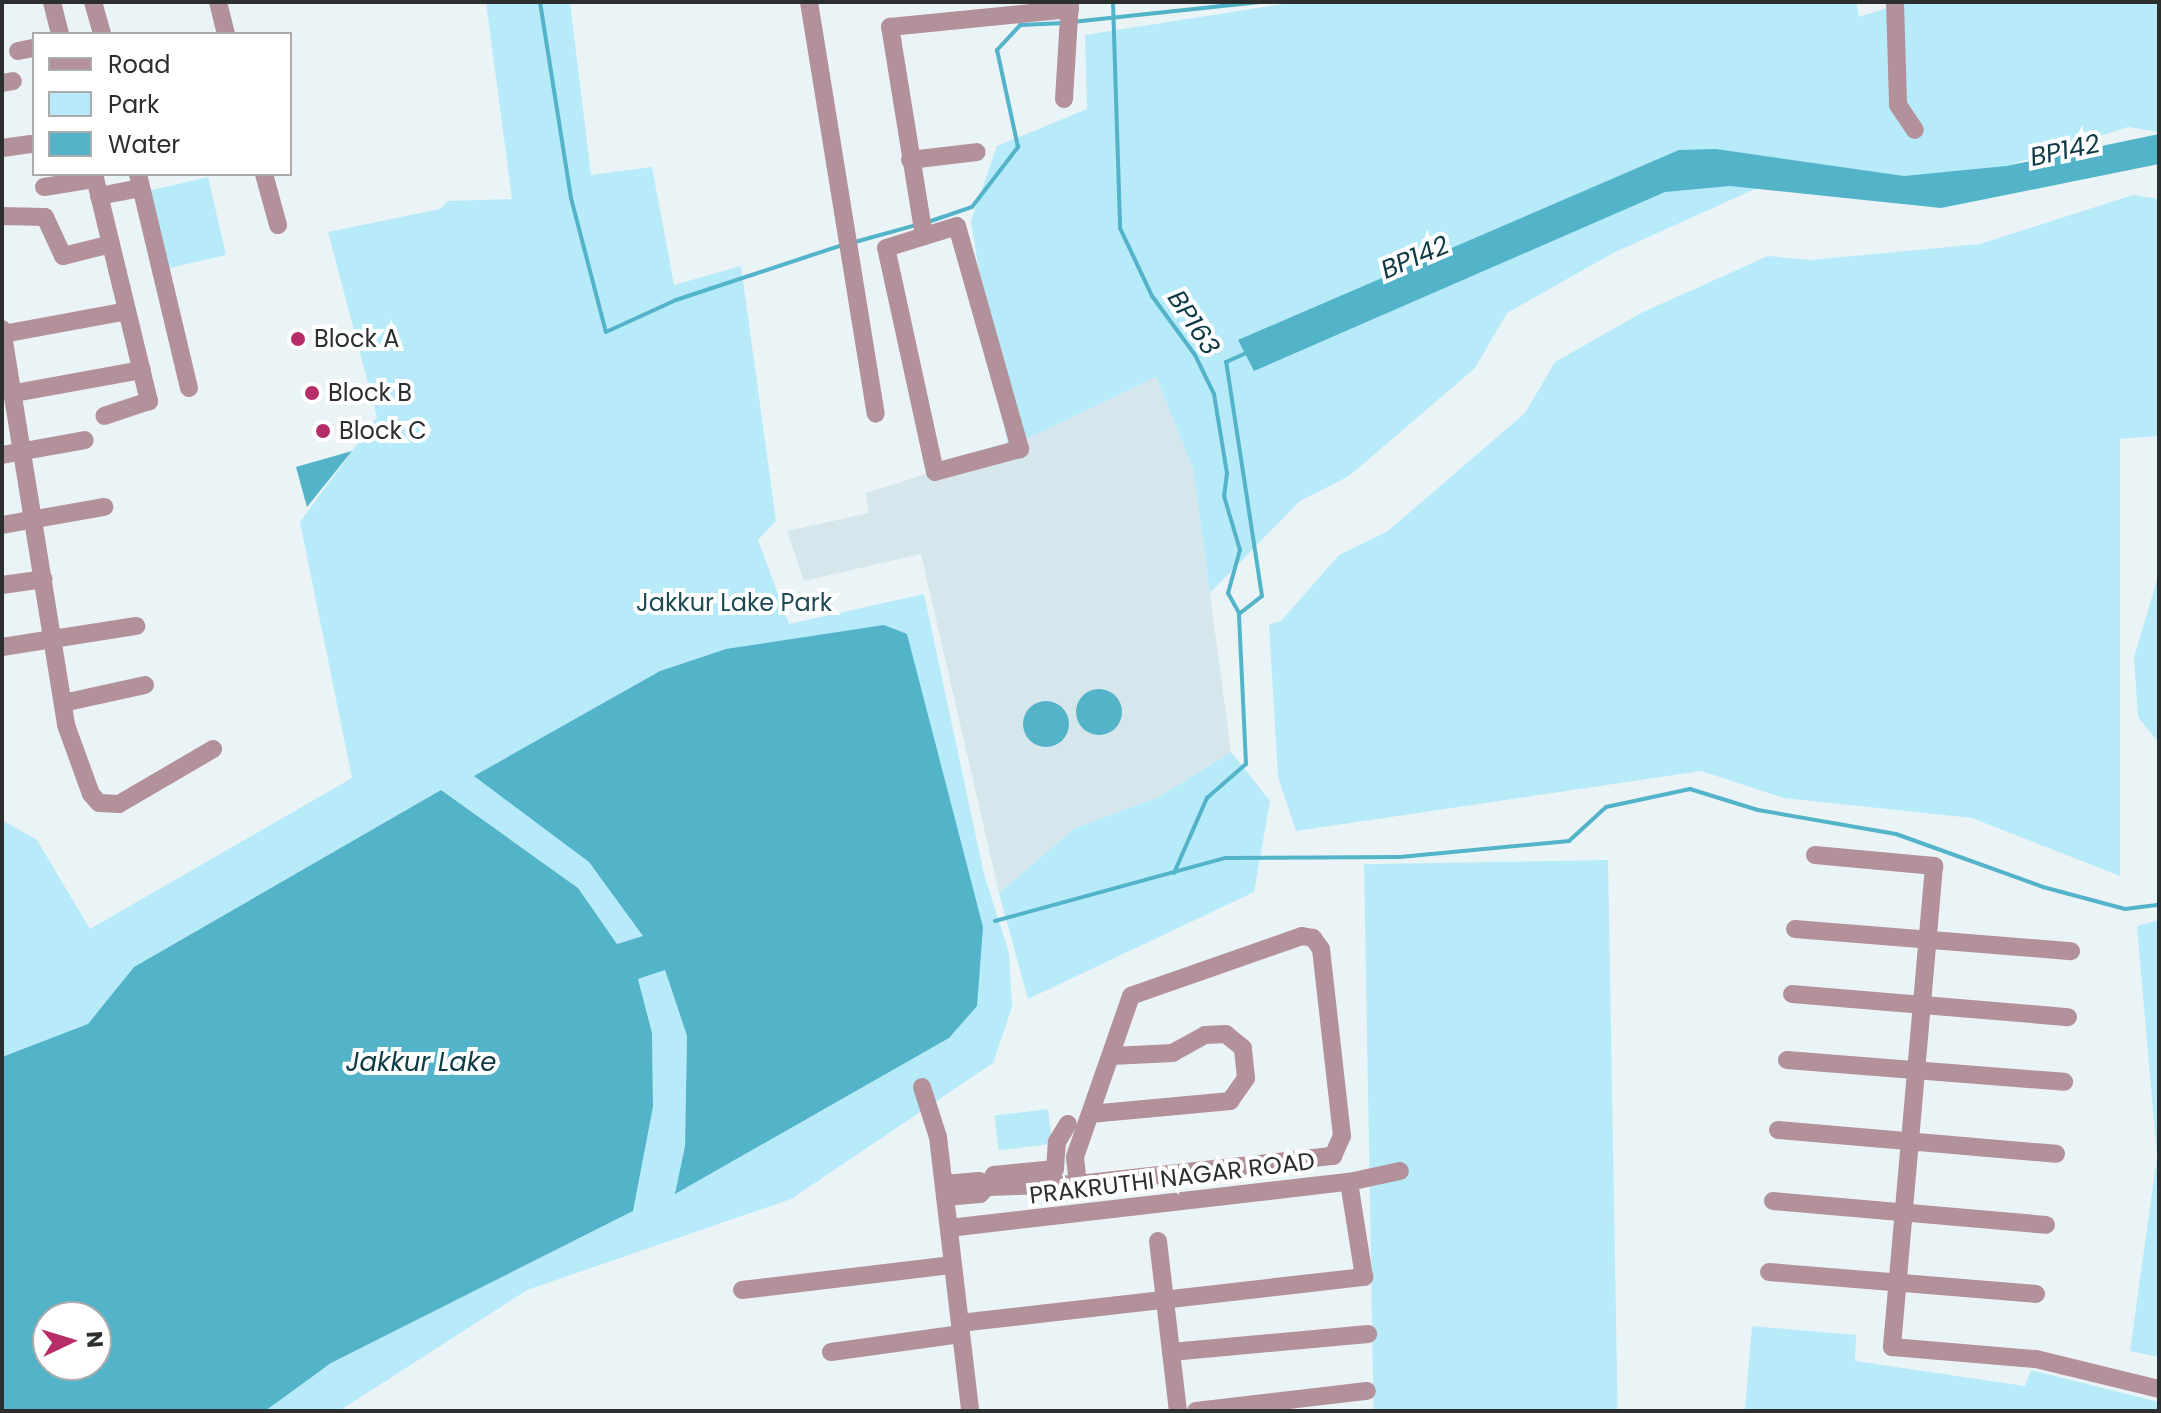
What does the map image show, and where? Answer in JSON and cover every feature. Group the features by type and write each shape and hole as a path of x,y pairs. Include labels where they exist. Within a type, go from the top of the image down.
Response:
{"street":[{"path":"52,2 60,32"},
{"path":"93,2 101,32"},
{"path":"218,2 226,32"},
{"path":"809,2 876,414"},
{"path":"1895,2 1898,105 1915,130"},
{"path":"922,228 890,27 1070,6 1064,99"},
{"path":"2,148 31,144"},
{"path":"910,160 977,152"},
{"path":"265,176 278,225"},
{"path":"44,187 140,181 189,388"},
{"path":"96,183 149,401 104,416"},
{"path":"2,216 45,217 63,256 111,244"},
{"path":"957,226 1020,449 935,472 886,248 922,228 957,226"},
{"path":"127,311 2,332 15,393 63,703 99,803 119,804 213,749"},
{"path":"15,393 142,370"},
{"path":"2,455 85,440"},
{"path":"2,525 104,507"},
{"path":"2,585 44,579"},
{"path":"2,647 54,642 136,626"},
{"path":"63,703 145,685"},
{"path":"1815,855 1934,866 1900,1284 1892,1347 2036,1359 2159,1389"},
{"path":"1795,929 2071,951"},
{"path":"944,1191 979,1181 987,1187 1078,1184 1326,1159 1342,1136 1321,949 1313,938 1302,936 1142,989 1125,1005 1111,1056 1075,1157 1078,1184"},
{"path":"1792,994 2068,1017"},
{"path":"1090,1114 1230,1101 1246,1078 1243,1048 1226,1034 1205,1035 1173,1053 1111,1056"},
{"path":"1787,1060 2064,1082"},
{"path":"922,1087 932,1107 970,1411"},
{"path":"987,1187 994,1175 1055,1169 1057,1142 1068,1124"},
{"path":"1778,1130 1912,1139 2056,1154"},
{"name":"PRAKRUTHI NAGAR ROAD","path":"949,1228 1349,1182 1400,1171"},
{"path":"831,1352 960,1328 1364,1277 1349,1182"},
{"path":"1773,1201 1905,1210 2046,1225"},
{"path":"1158,1241 1178,1411"},
{"path":"742,1290 953,1265"},
{"path":"1769,1272 2036,1294"},
{"path":"1171,1352 1368,1334"},
{"path":"1196,1411 1367,1391"}],"shaded area":[{"path":"1156,377 1193,467 1231,752 1159,797 1075,828 999,893 921,554 804,581 787,531 869,513 866,493 1008,448"}],"green space":[{"name":"Jakkur Lake Park","path":"486,2 570,2 591,175 652,167 674,285 741,266 776,521 758,540 789,624 924,594 984,874 1009,953 1012,1007 993,1063 791,1199 527,1290 339,1411 265,1411 331,1363 633,1211 653,1107 652,1033 638,979 665,970 687,1036 685,1146 676,1193 949,1038 976,1006 726,649 660,671 475,776 589,862 644,936 617,944 578,888 441,790 134,967 89,1024 2,1057 2,820 37,840 90,929 352,778 300,522 377,417 328,232 440,209 448,201 512,199"},
{"path":"1296,2 1856,2 1859,17 1906,2 2159,2 2159,132 2128,127 1966,179 1757,188 1613,253 1507,313 1475,368 1349,476 1300,501 1210,593 1193,468 1156,377 1008,448 971,221 997,146 1087,109 1085,35"},
{"path":"208,177 226,255 166,269 148,191"},
{"path":"2133,195 2159,199 2159,436 2120,439 2120,876 1972,818 1784,798 1701,771 1296,831 1278,777 1269,624 1281,621 1339,555 1388,531 1525,413 1555,362 1643,312 1768,256 1811,260 1980,244"},
{"path":"2159,573 2159,743 2138,717 2134,657"},
{"path":"1231,752 1270,801 1254,892 1028,999 999,893 1075,828 1159,797"},
{"path":"1608,860 1618,1411 1374,1411 1364,864"},
{"path":"2159,920 2159,1357 2130,1351 2157,1157 2137,926"},
{"path":"1048,1109 1052,1144 999,1150 994,1116"},
{"path":"1752,1326 1856,1335 1855,1361 2025,1386 2031,1370 2159,1402 2159,1411 1745,1411"}],"water":[{"path":"2159,134 2159,164 1941,208 1730,186 1665,192 1254,371 1238,340 1679,150 1716,149 1904,176 2006,166"},
{"path":"352,451 307,507 296,467"},
{"name":"Jakkur Lake","path":"884,625 907,634 983,927 977,1006 949,1038 675,1194 685,1146 687,1036 665,970 638,979 652,1033 653,1107 633,1211 331,1363 265,1411 2,1411 2,1057 88,1024 134,967 441,790 578,888 617,944 643,936 589,862 474,776 660,671 726,649"},
{"path":"1099,689 1116,695 1122,712 1116,729 1099,735 1082,729 1076,712 1082,695"},
{"path":"1046,701 1063,707 1069,724 1063,741 1046,747 1029,741 1023,724 1029,707"}],"waterway":[{"path":"540,2 571,198 606,332 676,300 842,245"},
{"name":"BP163","path":"1113,2 1120,228 1152,296 1195,355 1214,394 1227,473 1224,496 1240,550 1228,593 1239,613"},
{"path":"1072,22 1260,2"},
{"path":"928,222 972,207 1018,147 997,50 1020,25 1064,23"},
{"path":"855,242 916,225"},
{"name":"BP163","path":"1174,873 1207,798 1246,764 1239,614 1262,596 1226,362 1248,352"},
{"path":"995,921 1226,858 1400,857 1569,841 1606,807 1690,789 1758,810 1896,834 2043,887 2125,909 2159,905"}],"place":[{"name":"Block A","path":"298,339"},
{"name":"Block B","path":"312,393"},
{"name":"Block C","path":"323,431"}],"water label":[{"name":"BP142","path":"2065,151"},
{"name":"BP142","path":"1415,258"}]}
